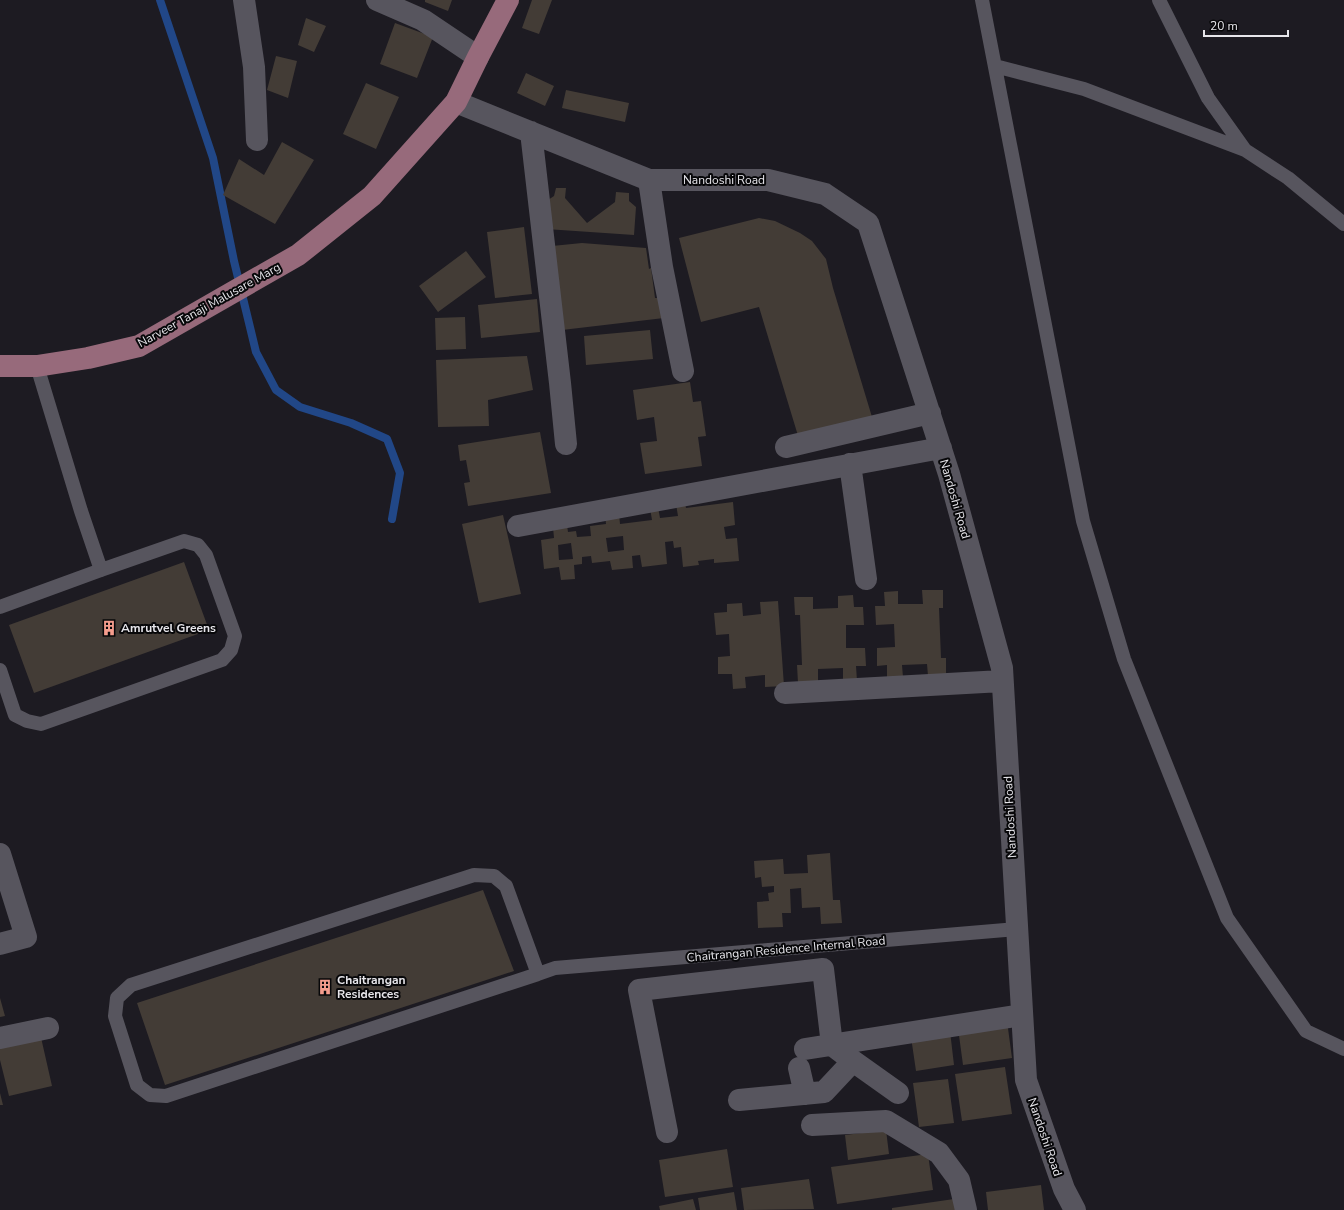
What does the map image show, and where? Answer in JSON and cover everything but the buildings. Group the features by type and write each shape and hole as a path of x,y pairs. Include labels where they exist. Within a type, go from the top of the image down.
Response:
{"main road":[{"name":"Narveer Tanaji Malusare Marg","path":"0,366 37,366 88,358 139,346 298,255 372,196 456,102 508,0"}],"street":[{"path":"244,0 254,68 257,140"},
{"path":"377,0 423,20 478,57"},
{"name":"Nandoshi Road","path":"456,102 649,180 768,180 825,194 868,223 941,448 1002,668 1026,1080 1064,1189 1075,1210"},
{"path":"531,132 566,444"},
{"path":"649,180 662,267 683,371"},
{"path":"786,447 930,413"},
{"path":"518,526 941,448"},
{"path":"850,464 866,579"},
{"path":"785,693 1002,681"},
{"path":"0,854 26,937 0,944"},
{"path":"667,1132 639,990 823,969 832,1044 898,1093"},
{"path":"805,1094 802,1058 832,1044 1022,1015"},
{"path":"0,1038 48,1028"},
{"path":"739,1100 824,1092 853,1061"},
{"path":"812,1125 886,1121 939,1153 959,1180 966,1210"}],"lane":[{"path":"982,0 1083,521 1124,659 1227,918 1306,1030 1344,1049"},
{"path":"1159,0 1208,98 1245,150"},
{"path":"995,66 1084,89 1245,150 1288,178 1344,224"},
{"path":"37,366 81,511 101,570"},
{"path":"0,607 184,541 198,545 206,555 235,636 231,650 222,660 41,724 27,721 15,715 0,670"},
{"name":"Chaitrangan Residence Internal Road","path":"538,974 506,886 494,876 474,875 131,985 118,998 115,1016 137,1085 150,1095 166,1096 538,974 555,968 1017,929"}],"waterway":[{"path":"160,0 213,158 234,261 256,352 276,390 300,407 351,423 387,439 400,473 392,519"}],"place":[{"name":"Amrutvel Greens","path":"109,628"},
{"name":"Chaitrangan Residences","path":"325,987"}]}
